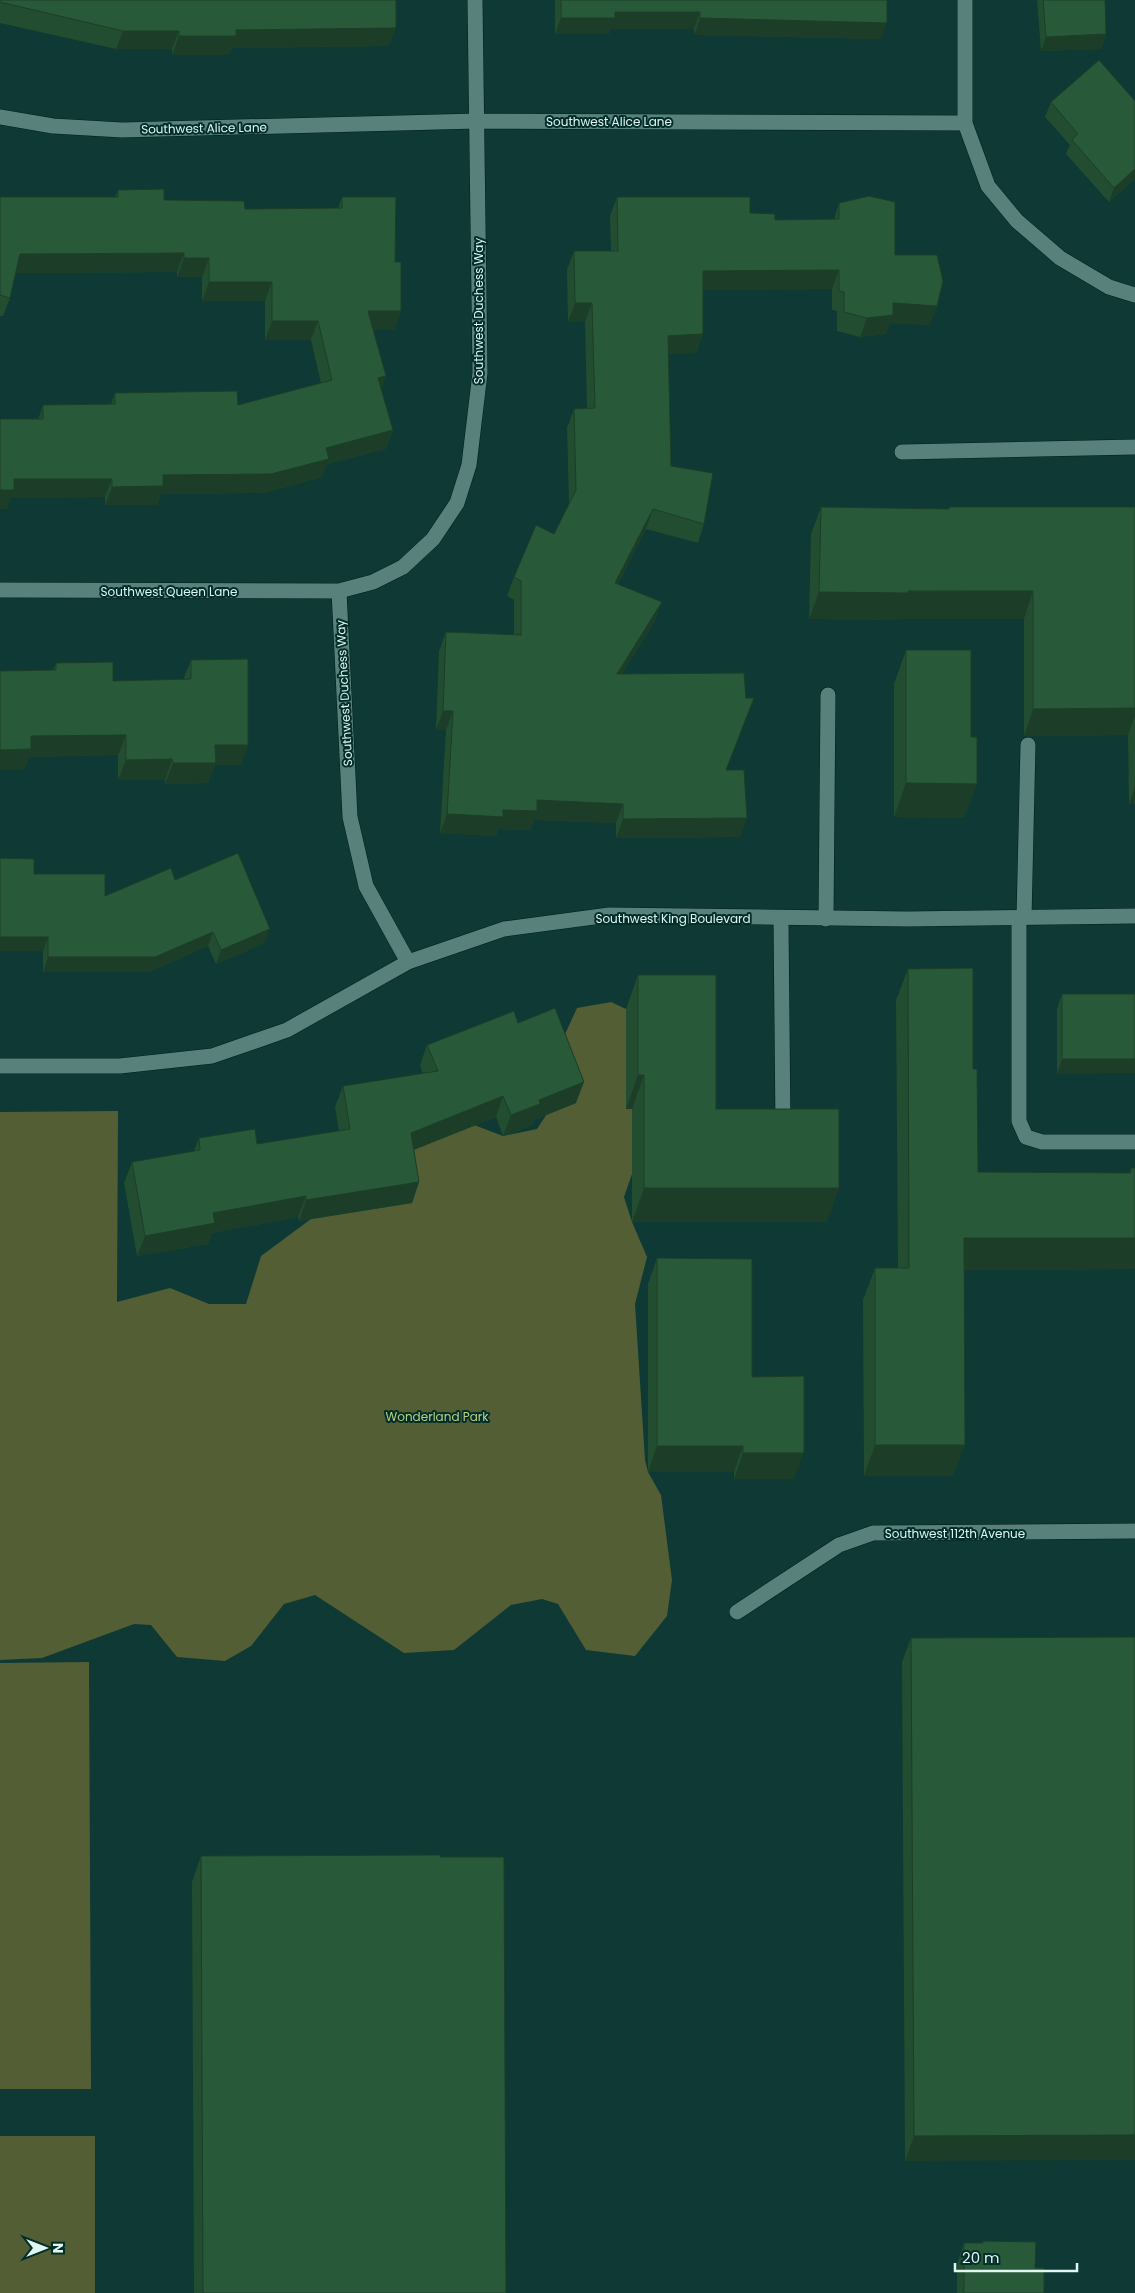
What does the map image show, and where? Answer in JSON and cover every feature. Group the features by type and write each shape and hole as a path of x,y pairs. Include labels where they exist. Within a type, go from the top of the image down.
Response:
{"street":[{"name":"Southwest Duchess Way","path":"408,962 366,886 350,817 339,591 374,582 403,567 433,539 457,503 469,464 480,373 475,0"},
{"path":"965,0 965,122 988,186 1017,221 1060,258 1109,287 1135,295"},
{"name":"Southwest Alice Lane","path":"0,118 53,126 122,130 477,121 965,122"},
{"path":"902,452 1135,447"},
{"name":"Southwest Queen Lane","path":"0,590 339,591"},
{"path":"826,919 828,695"},
{"path":"1028,745 1022,918 1019,1121 1026,1137 1042,1142 1135,1142"},
{"name":"Southwest King Boulevard","path":"0,1066 120,1066 212,1056 287,1030 408,962 504,929 609,915 782,919 1135,916"},
{"path":"782,919 784,1130"},
{"name":"Southwest 112th Avenue","path":"737,1612 839,1545 873,1533 1135,1531"}],"green space":[{"name":"Wonderland Park","path":"611,1002 626,1009 643,1013 632,1174 624,1197 647,1257 635,1304 645,1460 648,1472 661,1495 672,1580 667,1616 635,1656 586,1650 558,1604 542,1599 511,1605 454,1650 404,1653 315,1595 284,1604 251,1646 225,1661 177,1657 151,1625 134,1624 42,1658 0,1660 0,1112 118,1111 117,1302 170,1288 209,1304 246,1304 261,1256 311,1219 344,1171 427,1107 503,1136 537,1129 560,1094 555,1056 577,1008"},
{"path":"89,1662 91,2089 0,2089 0,1663"},
{"path":"0,2136 95,2136 95,2293 0,2293"}],"building":[{"path":"0,0 396,0 396,28 236,30 236,36 179,36 179,31 123,31 0,2"},
{"path":"561,0 887,0 887,23 700,18 700,12 615,12 615,18 561,18"},
{"path":"1043,0 1105,0 1106,34 1046,37"},
{"path":"1099,60 1135,101 1135,169 1114,188 1072,140 1078,134 1051,102"},
{"path":"164,189 164,200 244,201 245,209 342,208 342,197 396,197 395,262 401,262 401,311 368,311 386,376 378,378 393,430 326,448 329,459 271,474 163,475 163,486 112,487 112,479 14,479 14,490 0,490 0,419 43,419 43,405 115,404 115,393 237,391 238,405 332,380 318,321 272,321 272,282 209,282 209,258 184,258 184,253 20,254 10,298 0,295 0,197 118,197 118,190"},
{"path":"869,196 895,202 895,255 937,255 943,281 937,306 893,303 893,315 867,318 844,312 844,292 839,291 839,270 703,271 703,334 668,336 671,466 713,473 704,524 653,509 615,583 662,602 617,674 744,673 746,698 754,698 726,770 744,770 747,818 623,819 623,804 537,800 537,811 503,810 503,817 447,814 453,711 443,711 446,632 521,635 521,581 514,577 536,525 554,534 576,490 574,409 595,408 592,303 575,303 574,251 618,251 617,197 750,197 750,213 775,214 775,220 839,219 839,203"},
{"path":"821,507 949,509 949,507 1135,507 1135,708 1033,709 1033,591 819,592"},
{"path":"906,650 971,650 971,737 977,737 977,784 906,783"},
{"path":"248,659 248,745 215,745 216,763 173,763 172,759 126,760 126,735 31,736 31,749 0,750 0,671 56,670 56,663 113,662 113,681 191,679 191,660"},
{"path":"238,853 270,929 221,950 213,932 155,957 48,957 48,937 0,937 0,858 34,859 34,874 105,874 105,896 171,868 175,880"},
{"path":"973,968 973,1069 977,1069 978,1172 1131,1173 1131,1168 1135,1168 1135,1238 964,1238 965,1445 875,1445 875,1268 909,1268 908,969"},
{"path":"638,975 716,975 716,1109 839,1109 839,1188 644,1188 644,1075 638,1075"},
{"path":"1062,994 1135,994 1135,1059 1062,1059"},
{"path":"555,1008 584,1082 539,1100 540,1104 511,1115 503,1096 411,1133 419,1182 306,1200 306,1196 213,1213 215,1223 145,1236 132,1162 200,1150 199,1138 255,1129 257,1144 350,1129 343,1086 438,1071 427,1045 514,1011 518,1023"},
{"path":"657,1258 752,1259 752,1377 804,1376 804,1453 743,1453 743,1446 657,1446"},
{"path":"1135,1637 1135,2135 914,2136 911,1638"},
{"path":"440,1855 440,1857 504,1857 506,2293 203,2293 201,1856"},
{"path":"983,2241 1036,2242 1035,2268 1044,2268 1044,2293 964,2293 964,2243 983,2243"}]}
